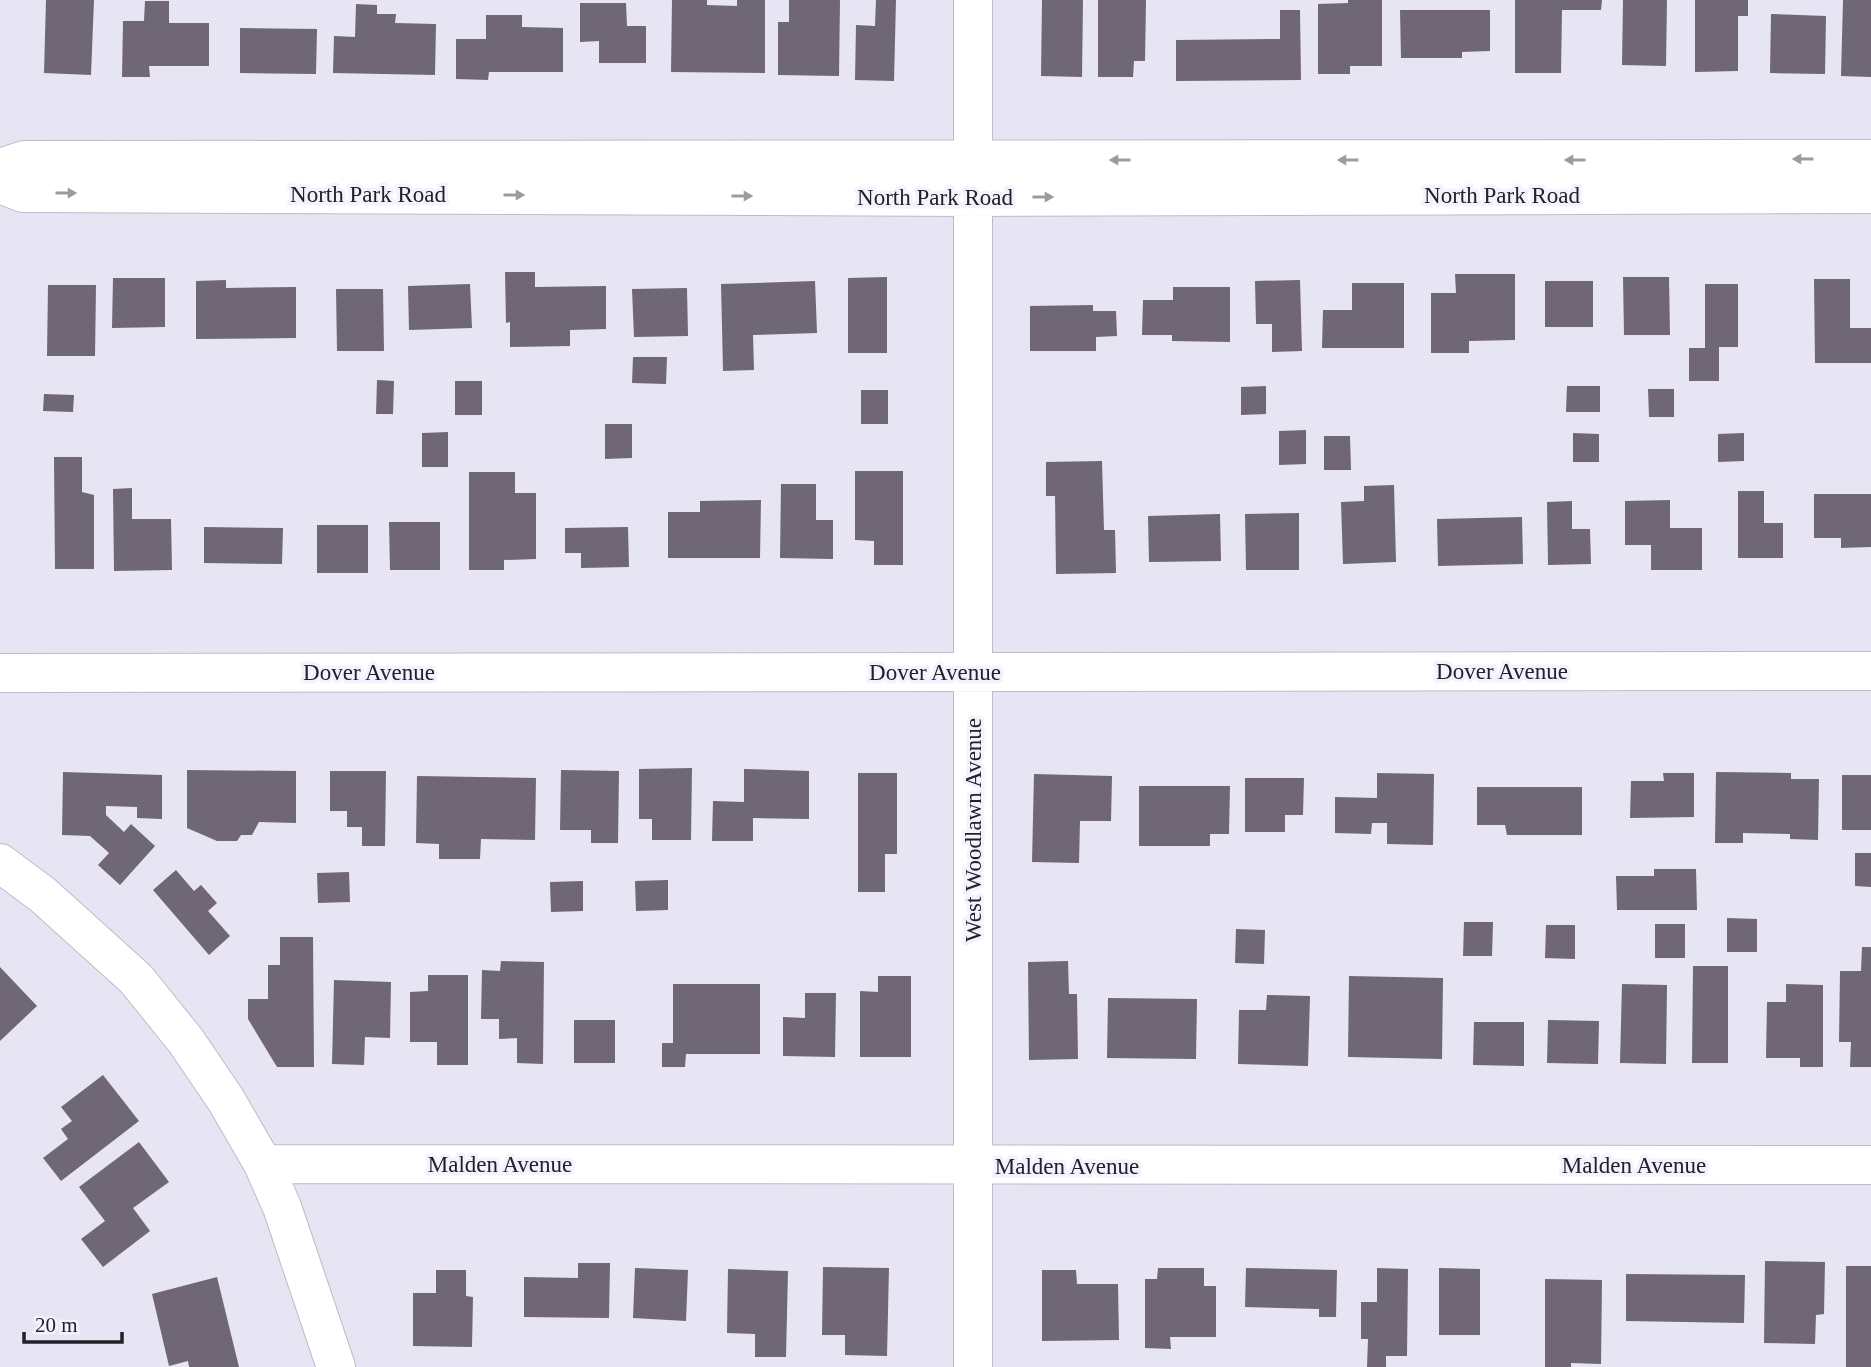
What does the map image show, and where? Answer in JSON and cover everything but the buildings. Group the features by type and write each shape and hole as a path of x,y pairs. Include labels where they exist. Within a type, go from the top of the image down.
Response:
{"street":[{"name":"West Woodlawn Avenue","path":"973,0 973,1367"},
{"name":"North Park Road","path":"973,179 1871,159"},
{"name":"North Park Road","path":"0,168 24,160 473,177 973,179 1871,194"},
{"name":"North Park Road","path":"0,184 23,193 473,177"},
{"name":"Dover Avenue","path":"0,673 1871,671"},
{"path":"0,863 43,895 136,979 187,1041 226,1100 263,1164 286,1217 336,1367"},
{"name":"Malden Avenue","path":"263,1164 1871,1165"}]}
